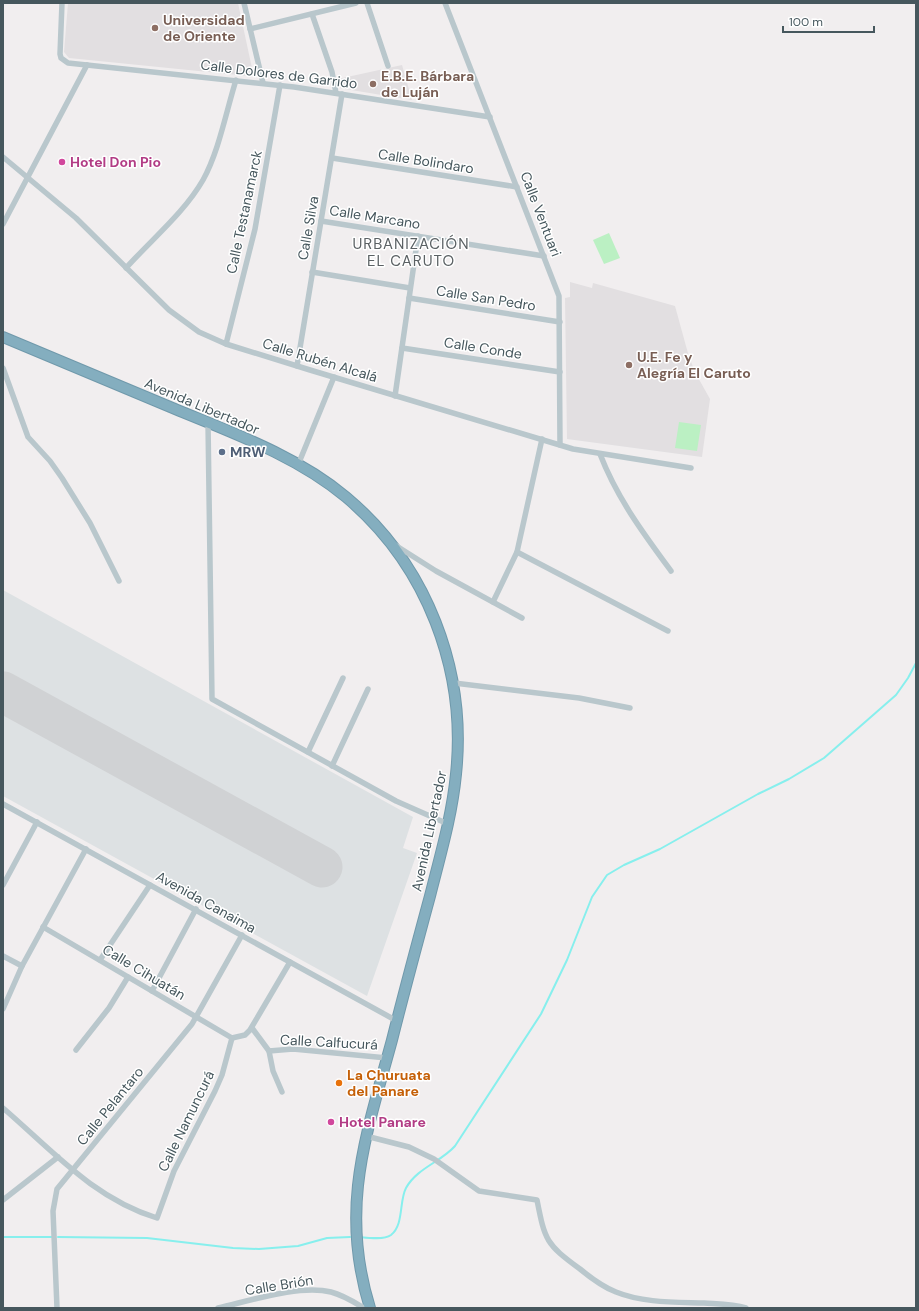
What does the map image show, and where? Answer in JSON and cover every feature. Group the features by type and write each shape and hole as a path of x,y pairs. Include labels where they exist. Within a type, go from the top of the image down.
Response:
{"highway":[{"name":"Avenida Libertador","path":"3,336 252,442 298,466 346,497 373,523 412,574 429,606 442,638 454,683 457,712 458,754 455,787 448,824 366,1136 358,1173 355,1224 360,1265 370,1308"}],"street":[{"name":"Calle Dolores de Garrido","path":"62,3 60,48 61,58 64,61 88,65 280,85 339,93 490,118"},
{"path":"244,3 263,83"},
{"path":"250,29 312,14 345,4 356,3"},
{"path":"367,3 388,66"},
{"name":"Calle Ventuari","path":"445,3 559,296 560,445"},
{"name":"Calle Silva","path":"296,366 332,158 339,93 312,14"},
{"path":"3,224 88,65"},
{"path":"126,268 184,206 201,182 213,155 236,80"},
{"name":"Calle Testanamarck","path":"226,344 255,229 280,85"},
{"name":"Calle Rubén Alcalá","path":"3,157 76,218 169,310 188,326 226,344 560,445 600,454 691,468"},
{"name":"Calle Bolindaro","path":"332,158 517,187"},
{"name":"Calle Marcano","path":"321,221 544,256"},
{"path":"395,396 418,236"},
{"path":"312,272 410,288"},
{"name":"Calle San Pedro","path":"409,298 560,322"},
{"name":"Calle Conde","path":"402,348 560,372"},
{"path":"3,368 28,437 50,461 62,478 90,523 119,582"},
{"path":"298,466 334,377"},
{"path":"208,423 212,699 396,801 448,824"},
{"path":"493,602 517,552 542,439"},
{"path":"600,454 609,477 632,517 671,571"},
{"path":"388,541 436,571 522,618"},
{"path":"517,552 668,631"},
{"path":"308,752 343,678"},
{"path":"454,683 579,698 630,708"},
{"path":"332,766 368,689"},
{"name":"Avenida Canaima","path":"3,804 397,1021"},
{"path":"3,885 37,822"},
{"path":"3,1009 22,966 86,849"},
{"path":"100,960 150,885"},
{"path":"152,991 196,909"},
{"name":"Calle Cihuatán","path":"43,927 232,1038"},
{"name":"Calle Pelantaro","path":"57,1308 53,1202 57,1189 196,1017 242,935"},
{"path":"3,956 22,966"},
{"path":"232,1038 244,1035 252,1028 290,962"},
{"path":"76,1050 109,1008 128,977"},
{"path":"252,1028 269,1051 273,1071 282,1092"},
{"name":"Calle Namuncurá","path":"73,1171 97,1190 129,1208 158,1218 174,1171 218,1086 232,1038"},
{"name":"Calle Calfucurá","path":"269,1051 293,1049 387,1058"},
{"path":"3,1108 73,1171"},
{"path":"366,1136 399,1143 434,1159 479,1191 537,1200 544,1235 549,1244 568,1261 595,1280 616,1292 650,1300 726,1305 746,1308"},
{"path":"3,1200 58,1157"},
{"name":"Calle Brión","path":"218,1308 296,1291 311,1290 338,1294 364,1308"}],"shaded area":[{"name":"Universidad de Oriente","path":"68,3 238,3 253,73 248,76 69,58 64,52"},
{"name":"E.B.E. Bárbara de Luján","path":"402,65 412,100 339,88 338,79"},
{"name":"U.E. Fe y Alegría El Caruto","path":"570,282 592,288 593,283 675,306 689,357 696,374 710,399 702,457 567,439 565,298 570,297"},
{"path":"3,590 413,817 403,848 417,853 367,996 3,796"}],"green space":[{"path":"609,233 620,258 604,264 593,240"},
{"path":"679,422 701,425 697,451 675,448"}],"waterway":[{"path":"360,1237 380,1238 391,1235 398,1225 404,1193 411,1181 416,1175 449,1152 455,1146 541,1014 567,960 592,897 607,875 624,865 660,849 758,794 789,779 824,758 896,695 916,663"},
{"path":"3,1237 53,1237"},
{"path":"58,1237 147,1238 233,1248 259,1249 298,1246 327,1238 350,1237"}],"runway":[{"path":"3,692 322,867"}],"place":[{"name":"Universidad de Oriente","path":"155,28"},
{"name":"E.B.E. Bárbara de Luján","path":"373,84"},
{"name":"Hotel Don Pio","path":"62,162"},
{"name":"U.E. Fe y Alegría El Caruto","path":"629,365"},
{"name":"MRW","path":"222,452"},
{"name":"La Churuata del Panare","path":"339,1083"},
{"name":"Hotel Panare","path":"331,1122"}],"district":[{"name":"URBANIZACIÓN EL CARUTO","path":"411,252"}]}
